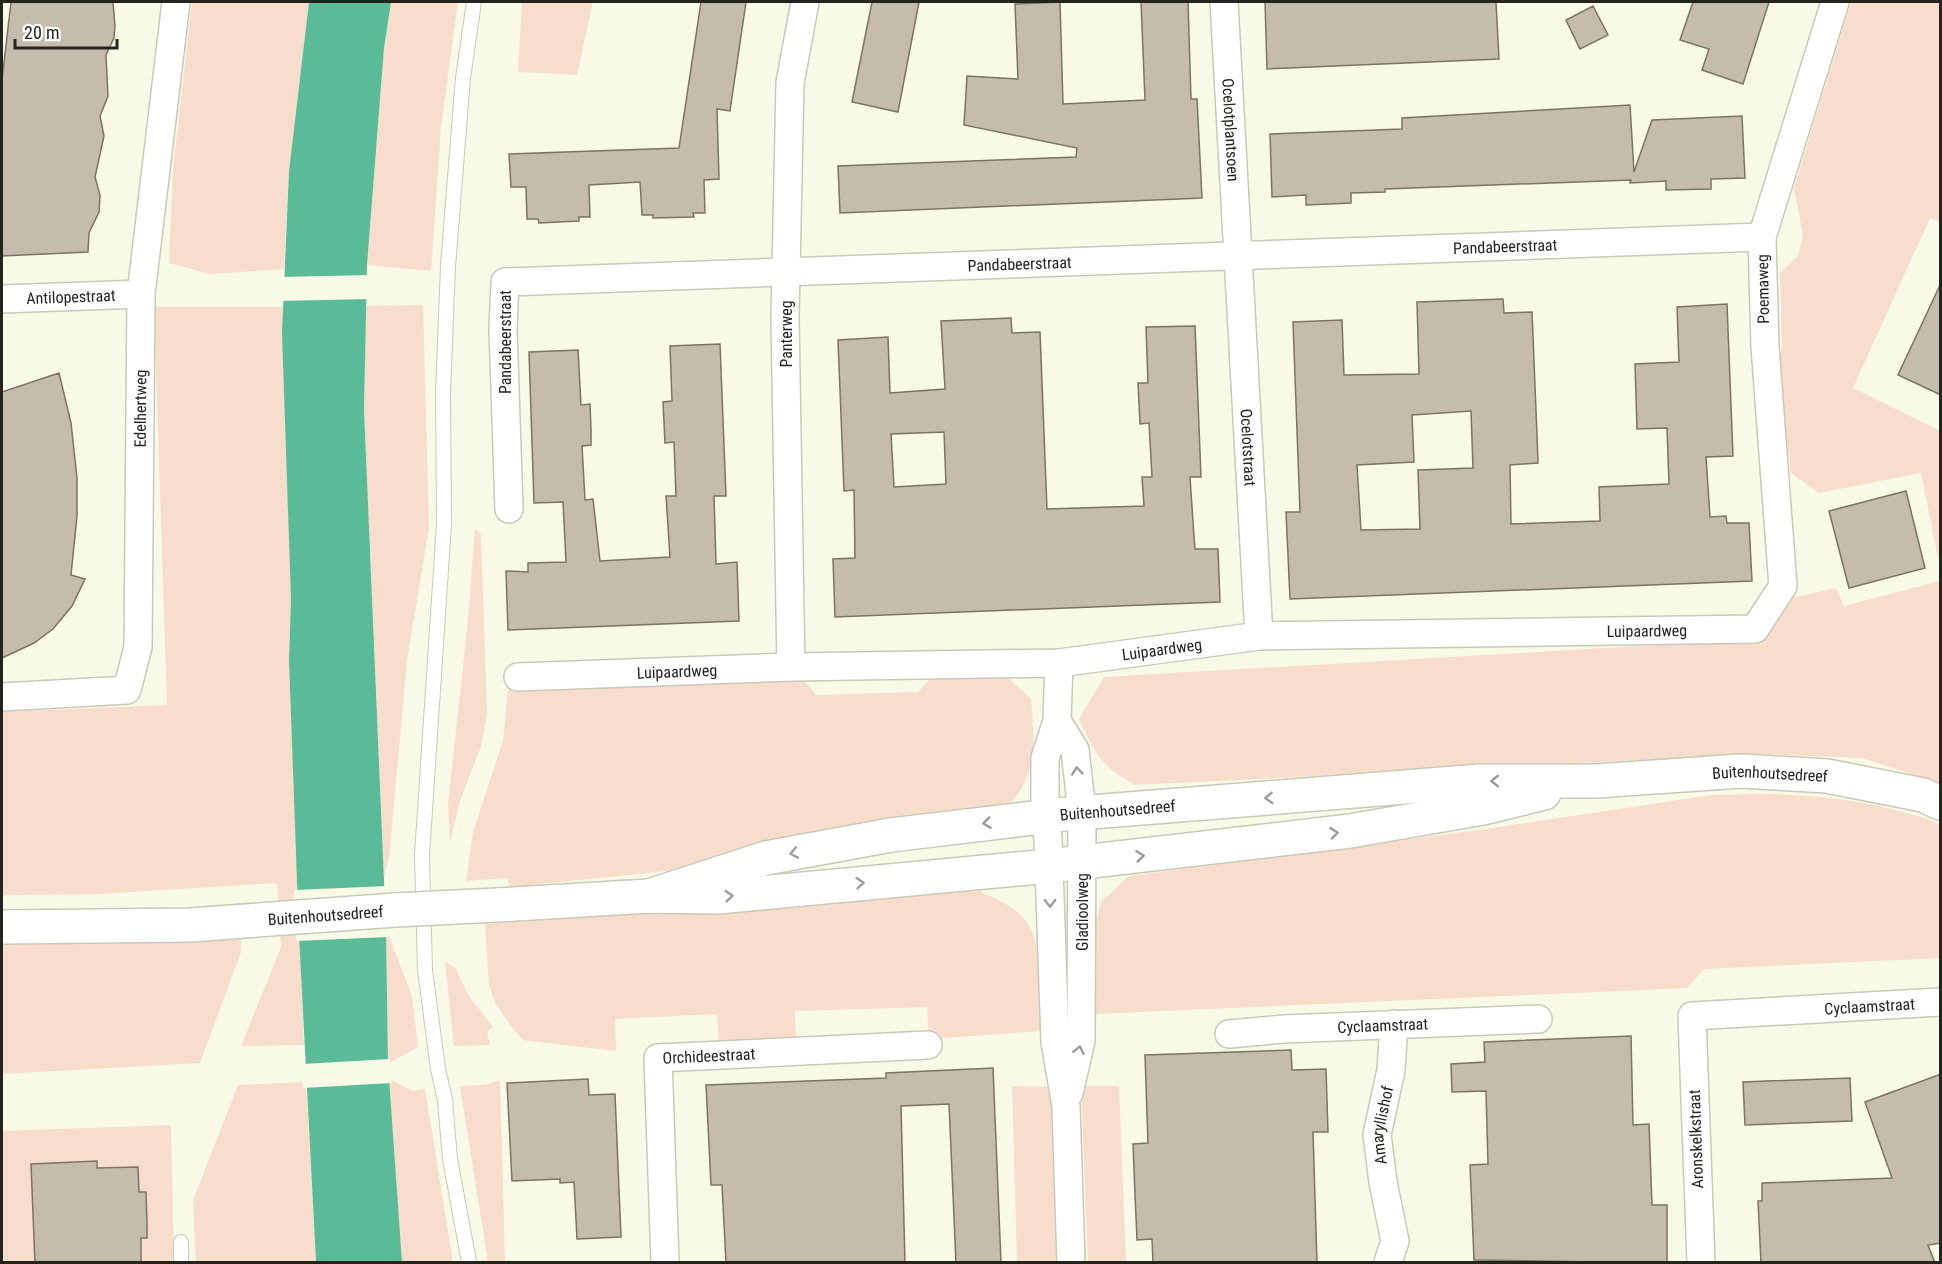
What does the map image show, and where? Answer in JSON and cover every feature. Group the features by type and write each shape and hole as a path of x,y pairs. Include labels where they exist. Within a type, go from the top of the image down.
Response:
{"main road":[{"name":"Buitenhoutsedreef","path":"649,896 766,858 891,835 1082,812 1480,781 1596,781 1741,771 1827,776 1923,795 1941,803"},
{"name":"Buitenhoutsedreef","path":"2,927 190,925 649,896 718,897 1082,863 1350,831 1483,808 1596,781"}],"street":[{"name":"Edelhertweg","path":"2,697 127,690 138,647 141,294 176,2"},
{"name":"Panterweg","path":"791,667 785,318 790,83 805,2"},
{"name":"Ocelotplantsoen","path":"1224,2 1236,256"},
{"name":"Poemaweg","path":"1783,586 1765,347 1762,237 1835,2"},
{"name":"Pandabeerstraat","path":"509,509 503,329 505,282 1762,237"},
{"name":"Ocelotstraat","path":"1236,256 1259,636"},
{"name":"Antilopestraat","path":"2,299 141,294"},
{"name":"Luipaardweg","path":"518,677 791,667 1059,663 1259,636 1755,629 1783,586"},
{"name":"Gladioolweg","path":"1059,663 1056,721 1045,758 1045,816 1055,1042 1066,1107 1071,1263"},
{"name":"Gladioolweg","path":"1056,721 1075,750 1082,812 1081,1041 1066,1107"},
{"name":"Cyclaamstraat","path":"1692,1016 1941,1002"},
{"name":"Aronskelkstraat","path":"1692,1016 1701,1263"},
{"name":"Cyclaamstraat","path":"1229,1034 1394,1024 1538,1019"},
{"name":"Amaryllishof","path":"1388,1263 1395,1241 1383,1182 1377,1135 1391,1070 1394,1024"},
{"name":"Orchideestraat","path":"665,1263 658,1058 928,1046"}],"lane":[{"path":"469,1263 450,1159 445,1100 438,1069 425,969 422,855 444,524 443,392 448,266 463,78 474,2"},
{"path":"181,1242 182,1263"}],"shaded area":[{"path":"192,2 309,2 289,171 284,269 210,274 169,263 173,169"},
{"path":"309,2 391,2 384,48 367,265 364,409 386,928 388,1064 402,1262 316,1262 299,935 289,661 291,599 282,333 289,171"},
{"path":"391,2 458,2 441,127 431,271 367,265 384,48"},
{"path":"522,2 593,2 577,75 518,72"},
{"path":"1851,2 1940,2 1940,222 1930,218 1853,388 1940,431 1940,568 1921,473 1819,493 1791,473 1778,368 1782,347 1780,273 1798,256 1803,235 1794,188"},
{"path":"423,305 429,527 407,660 389,858 384,877 364,409 366,306"},
{"path":"154,307 283,307 291,599 289,661 304,1045 241,1046 281,947 277,883 98,894 2,895 2,712 167,705"},
{"path":"475,529 481,534 487,715 481,746 460,801 450,843 448,804 467,630"},
{"path":"1940,581 1940,783 1862,758 1760,754 1135,785 1106,765 1100,758 1079,719 1104,677 1763,639 1791,598 1836,588 1844,606"},
{"path":"1003,673 1031,699 1033,726 1032,753 1026,779 1020,791 1005,807 981,816 706,867 510,887 507,878 466,881 473,832 503,741 508,690 802,678 816,695 918,692 934,675"},
{"path":"1769,794 1856,802 1899,811 1940,824 1940,958 1704,969 1687,988 1095,1014 1093,935 1101,902 1129,876 1479,830 1712,795"},
{"path":"979,891 1013,909 1029,925 1039,962 1042,1031 929,1039 927,1007 795,1011 796,1043 719,1046 717,1014 615,1019 616,1051 522,1040 496,1005 489,985 485,924"},
{"path":"386,928 412,996 418,1047 388,1064"},
{"path":"241,939 241,952 200,1063 2,1074 2,945"},
{"path":"445,961 456,969 468,995 493,1027 487,1031 490,1045 454,1046"},
{"path":"388,1078 412,1091 425,1089 453,1262 402,1262"},
{"path":"500,1080 505,1262 488,1262 460,1086 485,1085"},
{"path":"306,1082 316,1262 196,1262 193,1200 238,1085"},
{"path":"1012,1086 1051,1087 1057,1262 1017,1262"},
{"path":"1081,1086 1119,1086 1126,1262 1088,1262"},
{"path":"171,1125 174,1262 2,1262 2,1131"}],"pier":[{"path":"370,275 369,299 280,301 281,277"},
{"path":"388,886 389,937 296,941 294,890"},
{"path":"390,1059 392,1083 303,1088 302,1064"}],"building":[{"path":"11,2 113,2 114,38 106,55 108,96 100,116 104,136 95,177 100,195 99,212 89,233 88,252 2,256 2,80"},
{"path":"701,2 746,2 730,111 717,109 719,179 704,180 705,213 693,213 694,217 653,218 653,215 642,215 640,182 589,185 590,217 579,217 579,221 539,223 538,219 527,219 526,187 511,187 509,154 679,148"},
{"path":"872,2 919,2 898,112 852,102"},
{"path":"1060,2 1063,104 1145,100 1141,2 1188,2 1191,99 1197,99 1202,198 840,213 838,166 1076,157 1077,148 964,125 967,76 1018,79 1015,4"},
{"path":"1265,2 1496,2 1499,59 1267,69"},
{"path":"1693,2 1769,2 1743,84 1702,70 1709,49 1680,40"},
{"path":"1593,6 1608,35 1580,49 1566,20"},
{"path":"1630,105 1634,172 1652,120 1742,116 1745,178 1711,179 1711,189 1666,190 1666,181 1630,183 1631,180 1385,189 1385,192 1351,193 1351,203 1306,205 1306,195 1272,197 1270,134 1402,129 1402,118"},
{"path":"1941,283 1941,395 1898,375"},
{"path":"1503,299 1504,313 1532,312 1538,463 1510,465 1511,524 1600,521 1599,487 1669,484 1667,428 1637,429 1635,364 1679,362 1677,307 1727,304 1733,456 1706,457 1710,517 1726,516 1727,523 1749,523 1752,581 1290,599 1286,512 1300,512 1293,322 1342,320 1344,375 1419,374 1417,302","holes":["1471,411 1473,468 1418,470 1420,529 1361,530 1357,465 1414,462 1412,415"]},
{"path":"1011,318 1012,333 1040,332 1047,509 1144,506 1142,477 1152,477 1149,423 1140,424 1138,383 1148,383 1146,327 1195,326 1201,477 1190,477 1195,549 1218,549 1220,602 835,617 833,559 855,558 854,490 844,491 838,340 888,337 890,393 945,389 941,321","holes":["944,432 946,484 894,487 891,434"]},
{"path":"720,344 726,496 714,496 716,564 737,562 739,621 508,630 506,571 528,572 528,563 566,562 563,502 534,503 529,352 578,350 581,405 590,404 591,445 582,446 585,500 593,499 600,561 670,557 666,496 676,496 674,442 665,443 663,402 672,401 670,346"},
{"path":"59,373 71,423 77,478 77,516 71,575 85,579 72,606 53,629 34,643 2,658 2,392"},
{"path":"1906,491 1925,568 1849,588 1829,511"},
{"path":"1631,1036 1633,1125 1649,1124 1652,1205 1667,1205 1667,1263 1474,1260 1470,1165 1488,1164 1486,1091 1452,1092 1451,1064 1485,1062 1484,1042"},
{"path":"1291,1050 1292,1070 1326,1069 1328,1132 1313,1132 1317,1263 1153,1263 1152,1239 1137,1240 1133,1144 1148,1143 1145,1055"},
{"path":"993,1068 1001,1263 956,1263 949,1104 901,1106 905,1263 726,1263 722,1185 711,1185 706,1085 886,1078 886,1073"},
{"path":"1941,1074 1941,1243 1928,1245 1935,1263 1761,1263 1758,1201 1762,1201 1762,1183 1892,1178 1865,1102"},
{"path":"1850,1078 1852,1121 1745,1125 1743,1082"},
{"path":"588,1079 589,1095 615,1094 621,1237 577,1239 574,1182 560,1183 560,1179 512,1181 507,1083"},
{"path":"97,1161 97,1168 138,1167 139,1192 146,1192 147,1223 147,1238 141,1238 141,1263 35,1263 31,1164"}]}
